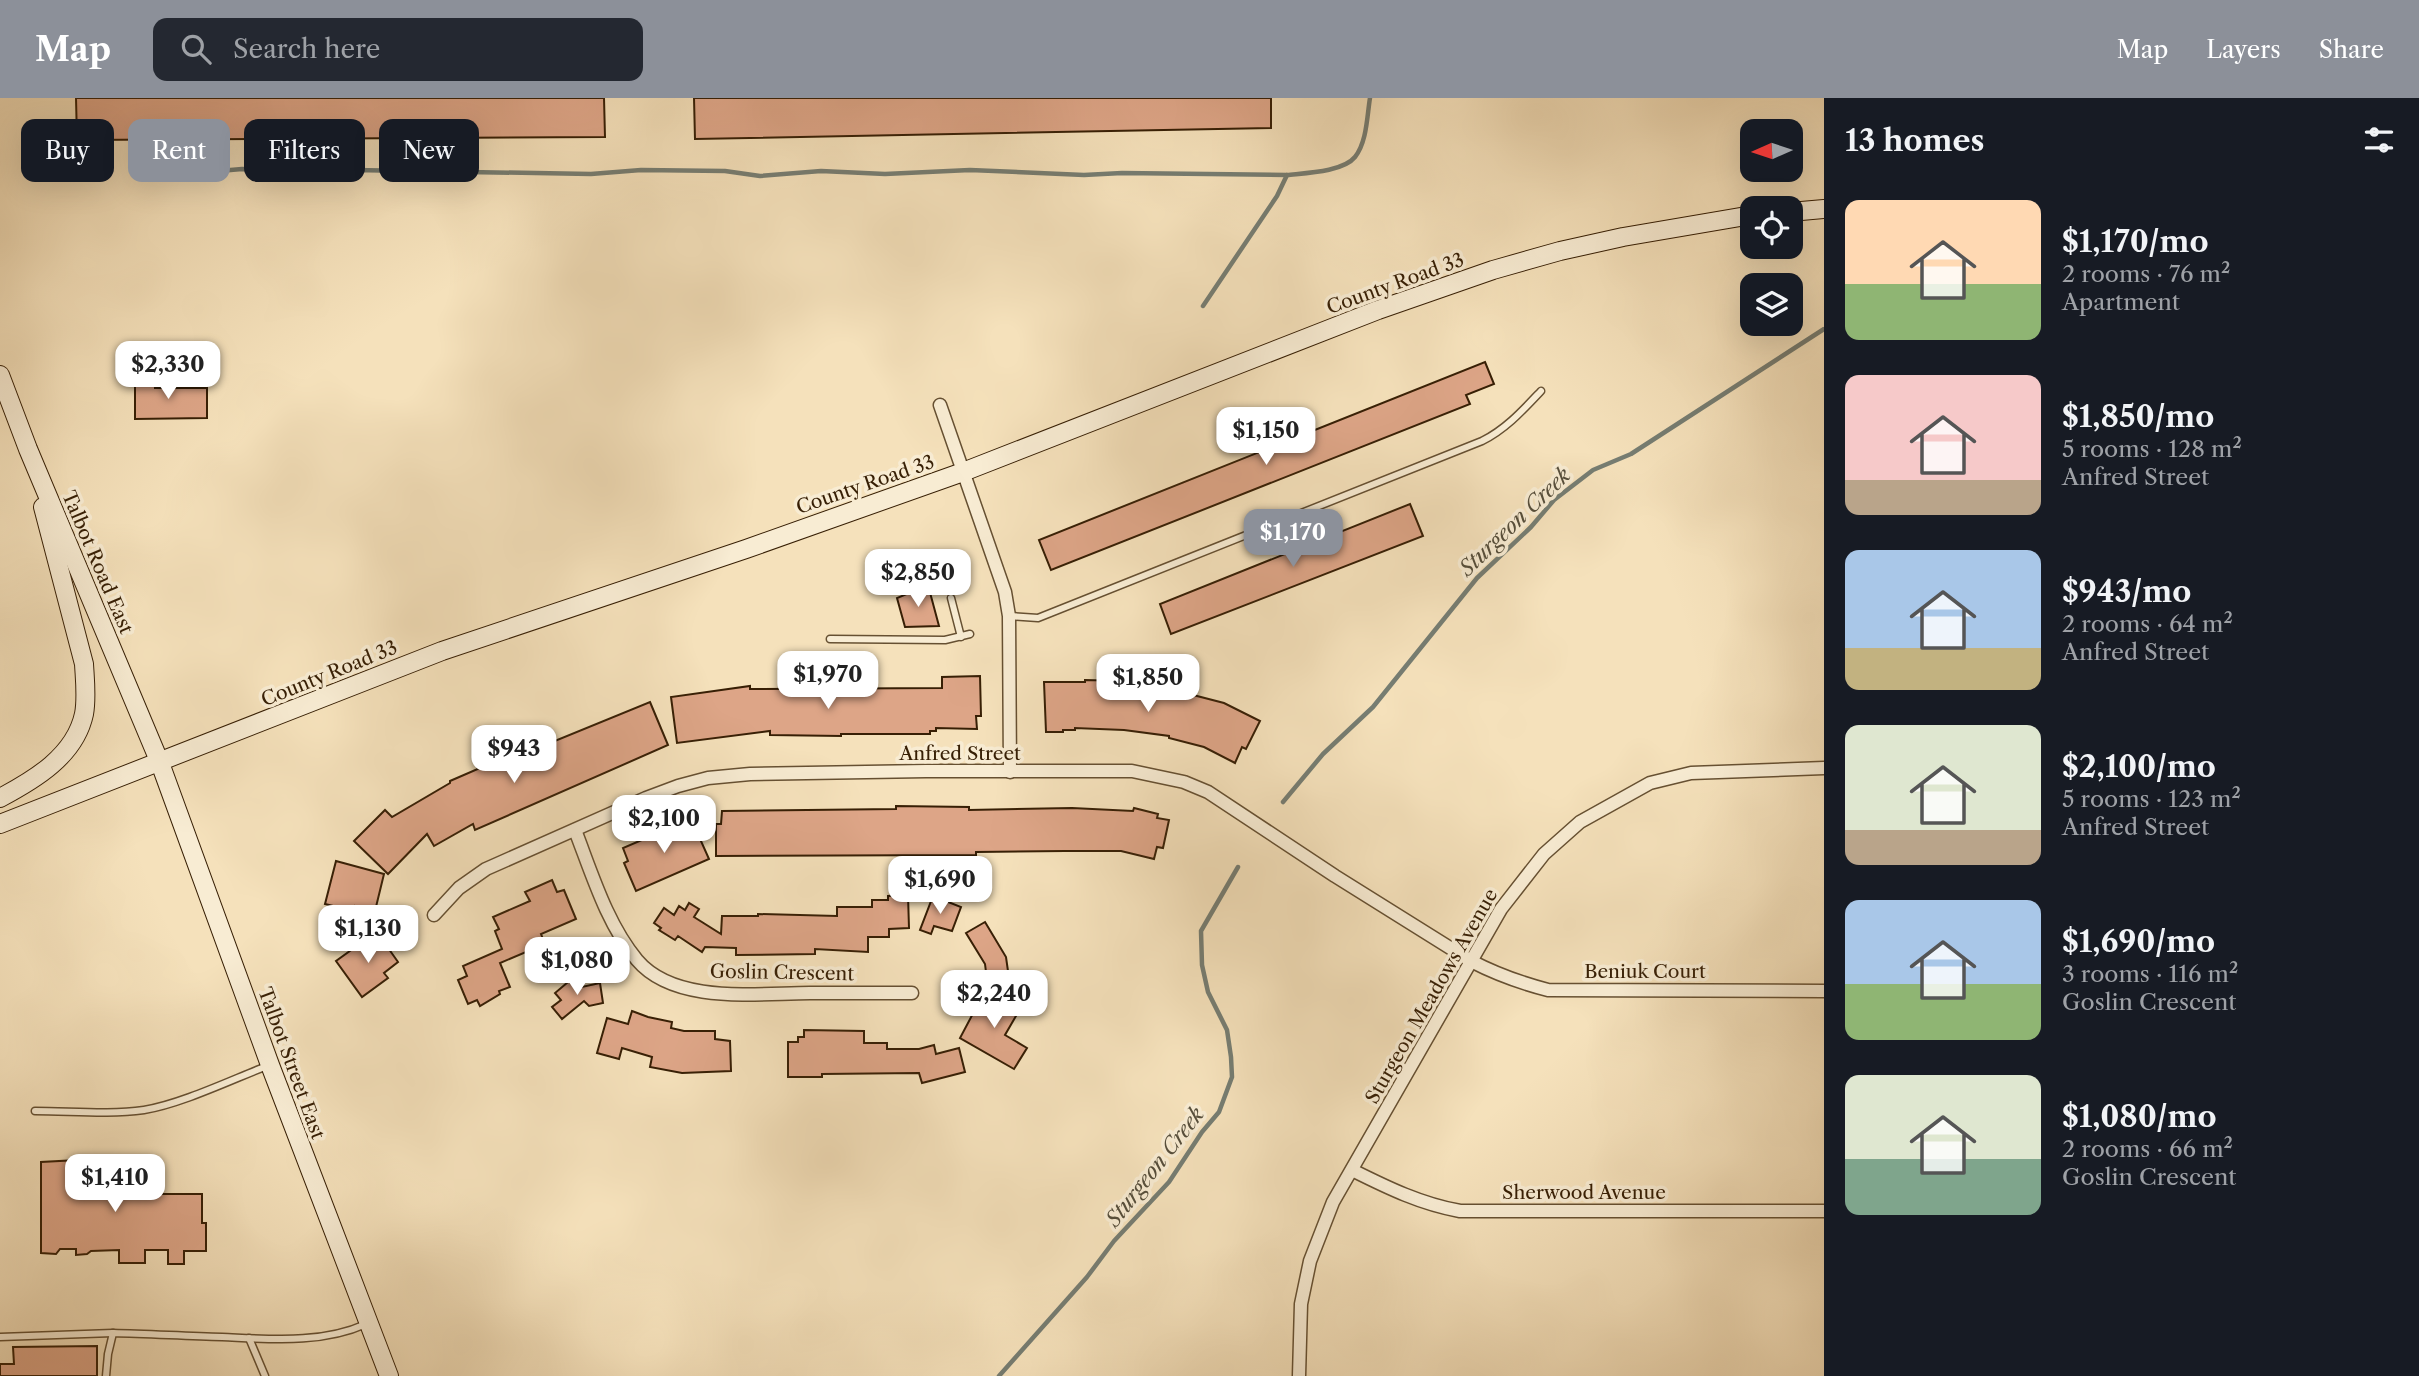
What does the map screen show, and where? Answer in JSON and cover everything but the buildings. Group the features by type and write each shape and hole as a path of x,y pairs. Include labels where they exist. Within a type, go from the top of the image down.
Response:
{"main road":[{"path":"1803,211 1824,209"},
{"name":"County Road 33","path":"0,824 442,651 963,472 1378,310 1493,270 1623,237 1740,217"},
{"name":"Talbot Road East","path":"0,375 28,449 160,763"},
{"path":"0,798 42,773 69,747 78,732 86,691 77,632 28,449"},
{"name":"Talbot Street East","path":"160,763 270,1065 389,1376"}],"street":[{"path":"940,405 1004,592 1009,616 1010,772"},
{"name":"Sturgeon Meadows Avenue","path":"1299,1376 1301,1304 1310,1261 1333,1202 1501,909 1544,854 1580,822 1650,783 1691,773 1824,768"},
{"name":"Anfred Street","path":"433,915 471,878 486,869 654,795 708,778 750,774 1132,771 1184,782 1208,792 1471,961"},
{"name":"Goslin Crescent","path":"575,831 603,901 624,943 646,970 667,982 694,990 729,994 912,993"},
{"name":"Beniuk Court","path":"1471,961 1490,971 1548,990 1824,991"},
{"name":"Sherwood Avenue","path":"1352,1170 1407,1197 1460,1212 1824,1211"}],"lane":[{"path":"1009,616 1038,618 1482,441 1509,424 1541,391"},
{"path":"951,598 961,637"},
{"path":"830,639 945,640 970,634"},
{"path":"35,1111 146,1110 270,1065"},
{"path":"0,1337 113,1333 249,1338 329,1336 369,1323"},
{"path":"106,1376 113,1333"},
{"path":"249,1338 265,1376"}],"waterway":[{"path":"230,170 591,174 641,170 725,171 760,176 821,171 885,174 970,170 1084,175 1287,175 1333,169 1355,157 1364,136 1370,98"},
{"path":"1203,306 1277,196 1287,175"},
{"name":"Sturgeon Creek","path":"1283,802 1323,754 1373,707 1477,578 1531,527 1554,500 1593,470 1631,454 1824,329"},
{"name":"Sturgeon Creek","path":"999,1376 1087,1277 1114,1241 1169,1182 1202,1132 1219,1112 1232,1077 1231,1057 1227,1030 1208,992 1202,965 1201,931 1238,867"}]}
